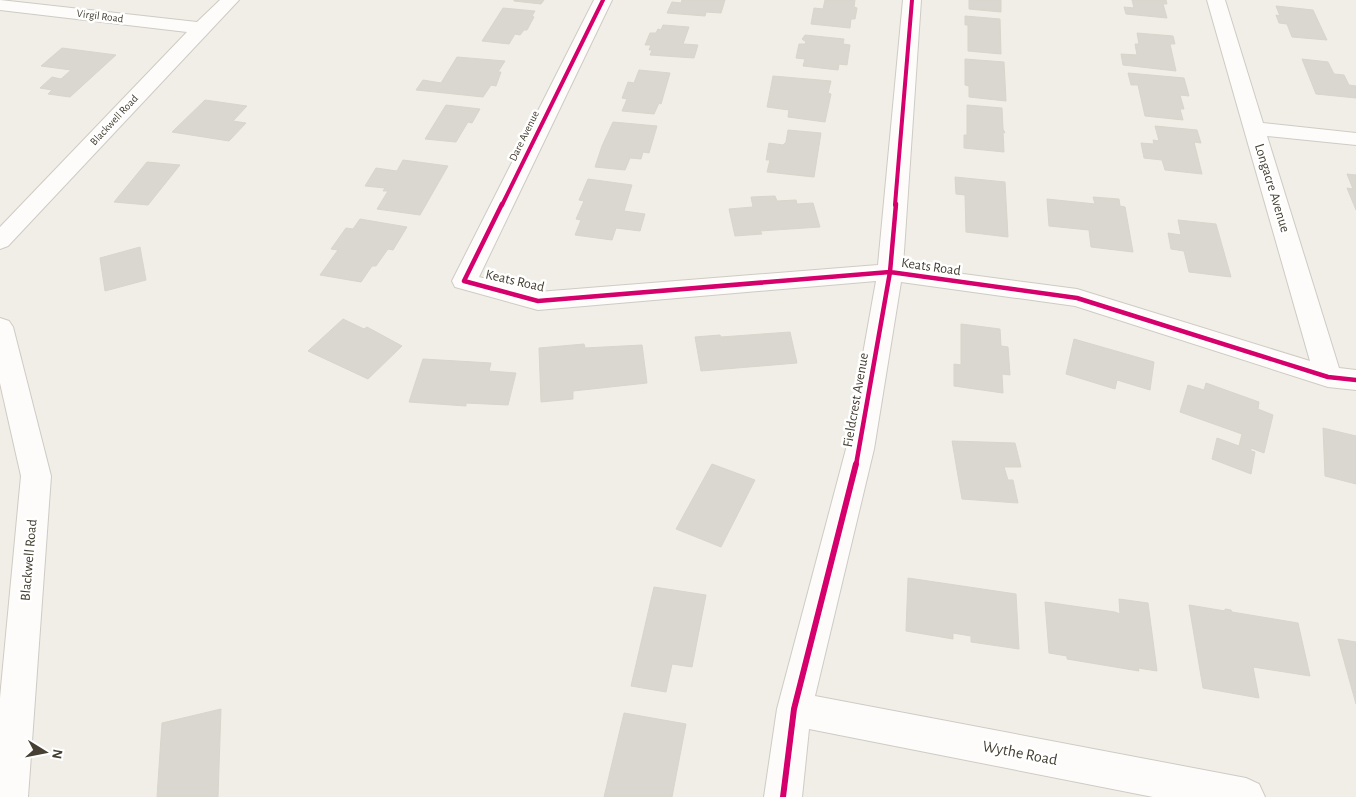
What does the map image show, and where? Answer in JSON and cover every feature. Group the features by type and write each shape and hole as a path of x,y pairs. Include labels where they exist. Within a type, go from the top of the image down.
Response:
{"street":[{"name":"Blackwell Road","path":"0,241 201,28 230,0"},
{"name":"Dare Avenue","path":"464,281 603,0"},
{"name":"Fieldcrest Avenue","path":"783,797 794,709 860,449 890,272 912,0"},
{"name":"Longacre Avenue","path":"1216,0 1328,376"},
{"name":"Virgil Road","path":"0,5 201,28"},
{"path":"1254,128 1356,139"},
{"name":"Keats Road","path":"464,281 538,301 890,272 1077,298 1328,376 1356,380"},
{"name":"Blackwell Road","path":"0,327 36,476 9,797"},
{"name":"Wythe Road","path":"794,709 1246,797"}],"building":[{"path":"514,0 544,0 541,4"},
{"path":"682,0 725,0 721,13 706,12 705,16 667,13 672,2 681,3"},
{"path":"825,0 855,0 854,7 857,8 855,19 851,19 850,28 811,24 814,8 823,9"},
{"path":"969,0 1001,0 1001,12 969,9"},
{"path":"1132,0 1166,0 1167,4 1163,4 1167,18 1126,14 1124,7 1134,8"},
{"path":"1276,6 1313,10 1327,40 1292,37 1287,24 1279,23 1276,15 1280,16"},
{"path":"503,8 535,11 532,16 534,17 527,30 524,30 520,35 515,34 509,44 482,41"},
{"path":"965,16 1000,19 1001,54 968,51 968,25 965,25"},
{"path":"663,25 689,27 683,44 698,45 694,58 650,55 651,45 645,45 650,33 656,33 658,29 661,30"},
{"path":"1137,33 1173,36 1175,44 1170,44 1176,71 1123,65 1121,54 1137,55 1135,44 1139,44"},
{"path":"805,35 844,39 843,44 850,45 847,65 839,64 838,70 803,66 805,59 796,58 799,44 805,44 806,42 802,39"},
{"path":"62,48 116,55 70,97 48,94 52,90 40,88 52,77 61,79 71,70 41,66"},
{"path":"457,57 505,61 498,72 501,72 496,86 491,85 483,97 416,90 423,80 441,83"},
{"path":"965,59 1004,62 1006,101 969,97 969,86 965,85"},
{"path":"1302,59 1328,62 1334,74 1344,75 1349,85 1356,86 1356,98 1316,94"},
{"path":"639,70 670,73 661,104 659,103 654,114 622,111 627,99 622,98 628,82 634,83"},
{"path":"1128,73 1184,78 1189,96 1180,95 1184,109 1180,109 1183,120 1145,116 1138,85 1131,85"},
{"path":"773,76 831,81 828,93 831,94 825,122 788,117 789,110 767,107"},
{"path":"205,100 247,106 233,121 246,123 229,141 172,132"},
{"path":"446,105 480,109 472,123 468,122 456,142 425,139"},
{"path":"967,105 1002,108 1003,129 1005,133 1003,132 1004,152 964,148 964,135 967,135"},
{"path":"613,122 657,126 649,153 643,152 641,159 630,158 625,170 595,167"},
{"path":"1155,126 1197,130 1201,143 1194,142 1202,174 1165,170 1162,160 1144,158 1141,143 1154,144 1153,140 1159,141"},
{"path":"788,130 821,133 814,177 767,172 770,160 766,160 769,143 783,145 786,142"},
{"path":"403,160 448,166 420,215 377,209 388,191 383,191 385,188 365,186 376,168 397,171"},
{"path":"147,162 180,165 148,205 114,202"},
{"path":"1347,174 1356,175 1356,210 1347,188 1353,189"},
{"path":"955,177 1005,182 1008,237 966,232 965,195 956,194"},
{"path":"588,179 632,185 624,211 645,214 640,231 616,228 612,240 575,235 581,220 576,219 584,201 579,200"},
{"path":"775,196 777,201 796,200 797,204 813,203 820,227 760,231 762,234 735,236 729,209 753,207 751,197"},
{"path":"1093,197 1119,199 1120,206 1125,207 1133,252 1091,247 1089,230 1049,226 1047,199 1095,204"},
{"path":"360,219 407,227 393,250 388,249 376,266 372,266 361,282 320,275 338,250 331,249 346,228 353,229"},
{"path":"1178,220 1216,224 1231,277 1189,272 1184,251 1171,249 1168,233 1181,235"},
{"path":"140,247 146,280 105,291 100,258"},
{"path":"343,319 364,329 367,327 402,346 368,379 308,351"},
{"path":"961,324 1000,329 1001,346 1008,347 1010,375 1002,374 1003,393 954,386 954,364 961,365"},
{"path":"790,332 797,363 701,371 695,337"},
{"path":"1074,339 1154,362 1150,390 1117,380 1115,389 1066,374"},
{"path":"584,344 585,348 642,345 647,383 573,391 573,399 541,402 539,348"},
{"path":"423,359 491,363 489,371 516,373 508,405 466,403 466,406 409,402"},
{"path":"1206,383 1259,402 1258,409 1273,415 1264,453 1251,448 1251,451 1255,452 1251,474 1212,459 1217,438 1239,446 1242,434 1180,412 1188,385 1204,390"},
{"path":"1323,428 1356,436 1356,484 1325,476"},
{"path":"952,441 1015,443 1021,467 1004,467 1008,480 1013,480 1018,503 962,499"},
{"path":"712,464 755,480 721,547 676,529"},
{"path":"908,578 1016,594 1019,649 971,642 971,636 953,633 953,639 906,631"},
{"path":"654,587 706,595 692,667 672,664 666,692 631,686"},
{"path":"1119,599 1148,603 1157,671 1138,668 1139,671 1067,659 1067,656 1049,653 1045,602 1120,614"},
{"path":"1189,605 1225,611 1225,609 1232,612 1298,623 1310,676 1253,667 1259,698 1203,688"},
{"path":"1338,639 1356,642 1356,704"},
{"path":"221,709 218,797 157,797 162,723"},
{"path":"624,713 686,724 672,797 604,797"}],"cycle path":[{"path":"603,0 464,281 538,301 890,272 1077,298 1328,377 1356,380"},
{"path":"783,797 794,709 860,449 890,272 912,0"}]}
